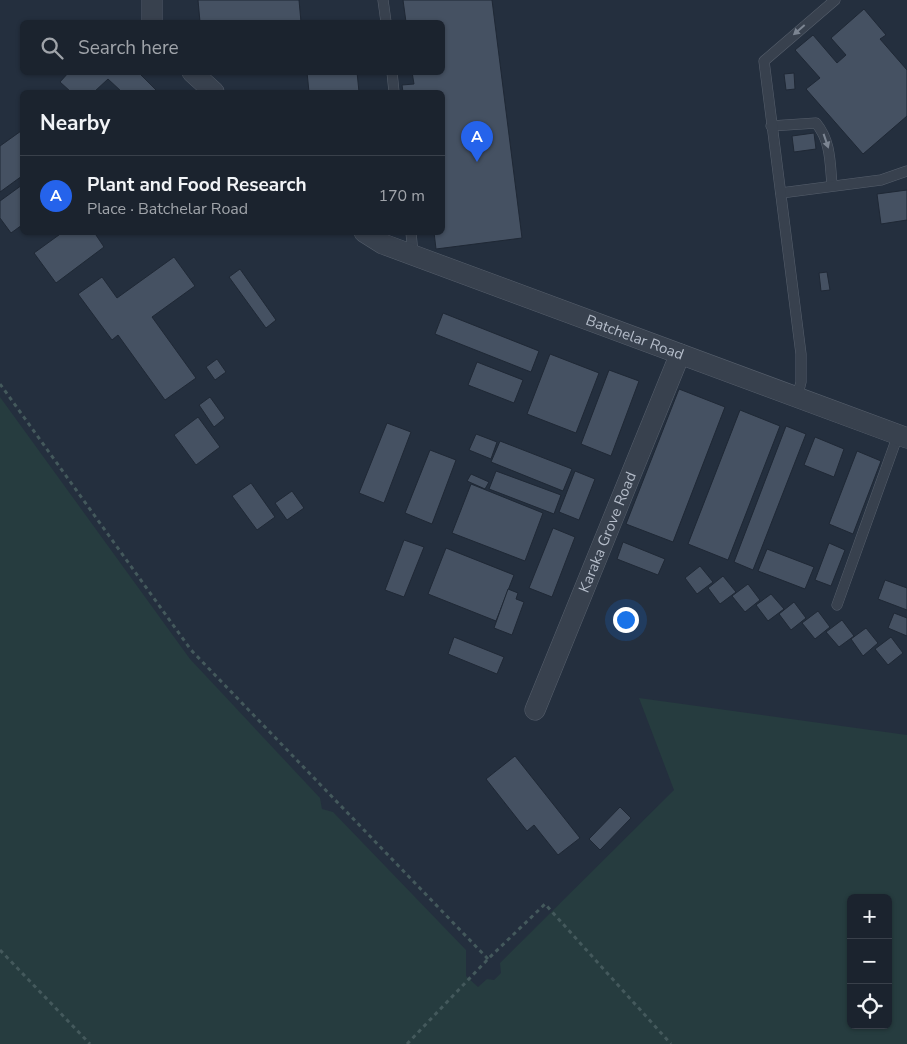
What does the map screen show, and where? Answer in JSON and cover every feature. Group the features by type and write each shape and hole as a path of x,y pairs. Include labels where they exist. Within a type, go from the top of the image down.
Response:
{"street":[{"path":"152,0 152,20"},
{"path":"195,75 212,90"},
{"name":"Batchelar Road","path":"369,235 383,244 903,437"},
{"name":"Karaka Grove Road","path":"535,710 680,354"}],"lane":[{"path":"383,0 386,20"},
{"path":"797,398 802,360 764,62 835,0"},
{"path":"392,75 394,90"},
{"path":"772,126 816,123 823,131 829,147 832,185"},
{"path":"781,193 881,180 907,171"},
{"path":"411,235 413,255"},
{"path":"837,605 903,437"}],"path":[{"path":"0,384 191,650 488,959"},
{"path":"407,1044 488,959 546,904 671,1044"},
{"path":"0,950 90,1044"}],"green space":[{"path":"0,397 190,659 320,798 322,809 333,812 466,950 466,976 478,987 487,979 494,980 501,973 500,963 674,790 639,698 907,735 907,1044 0,1044"}],"building":[{"path":"198,0 299,0 301,20 200,20"},
{"path":"403,0 492,0 522,238 436,249 434,235 445,235 445,90 403,90 402,85 414,84 412,75 445,75 445,20 406,20"},
{"path":"864,9 886,35 880,39 907,70 907,116 863,154 806,89 820,78 795,50 813,35 837,63 846,55 831,38"},
{"path":"794,73 795,89 786,90 784,74"},
{"path":"66,75 141,75 156,90 120,90 108,79 96,90 69,90 60,82"},
{"path":"307,75 357,75 359,90 309,90"},
{"path":"20,132 20,177 0,192 0,146"},
{"path":"814,133 816,149 794,152 792,136"},
{"path":"20,186 20,226 11,233 0,218 0,201"},
{"path":"907,190 907,220 881,224 877,194"},
{"path":"59,235 96,235 104,247 56,283 34,253"},
{"path":"174,257 195,286 152,317 196,378 165,400 118,335 112,340 78,294 102,277 117,298"},
{"path":"240,269 276,320 266,328 229,277"},
{"path":"827,272 830,290 821,291 819,273"},
{"path":"443,313 539,351 531,372 435,334"},
{"path":"550,354 599,373 576,433 527,414"},
{"path":"217,359 226,372 215,380 206,367"},
{"path":"477,362 523,380 514,403 468,385"},
{"path":"609,370 639,381 611,456 581,444"},
{"path":"679,389 725,407 673,542 626,524"},
{"path":"210,397 225,418 214,427 199,405"},
{"path":"740,410 780,426 728,560 688,544"},
{"path":"198,417 220,447 196,465 174,435"},
{"path":"387,423 411,432 384,503 359,493"},
{"path":"786,426 806,434 753,570 734,562"},
{"path":"476,434 497,442 491,459 469,450"},
{"path":"815,437 844,449 834,477 804,465"},
{"path":"500,441 572,469 563,491 491,462"},
{"path":"430,450 456,460 432,524 405,513"},
{"path":"857,451 881,461 853,534 829,524"},
{"path":"496,471 561,495 554,514 489,489"},
{"path":"575,471 595,479 579,520 559,512"},
{"path":"471,474 489,482 485,489 467,481"},
{"path":"251,483 275,517 257,530 232,496"},
{"path":"471,484 543,513 525,561 452,533"},
{"path":"292,491 304,508 287,520 275,503"},
{"path":"553,528 575,537 552,597 529,588"},
{"path":"404,540 424,547 404,597 385,590"},
{"path":"623,542 665,559 658,575 617,559"},
{"path":"829,543 845,550 831,586 815,580"},
{"path":"446,548 514,575 496,621 428,594"},
{"path":"767,549 814,567 805,589 758,571"},
{"path":"700,566 713,582 697,594 685,578"},
{"path":"723,576 736,592 720,604 708,588"},
{"path":"885,580 907,588 907,610 878,599"},
{"path":"748,584 760,600 745,612 732,596"},
{"path":"508,589 518,593 516,599 524,602 512,635 494,628"},
{"path":"771,594 784,609 768,621 756,605"},
{"path":"794,602 806,618 791,630 779,614"},
{"path":"818,611 830,627 815,639 802,623"},
{"path":"894,613 907,618 907,636 888,628"},
{"path":"842,620 854,636 839,647 826,632"},
{"path":"866,628 878,643 863,656 851,639"},
{"path":"454,637 504,657 497,674 448,654"},
{"path":"891,637 903,653 888,665 875,649"},
{"path":"515,756 580,838 558,855 534,825 527,831 486,779"},
{"path":"620,807 631,818 600,850 589,839"}],"place":[{"name":"Plant and Food Research","path":"477,162"}]}
